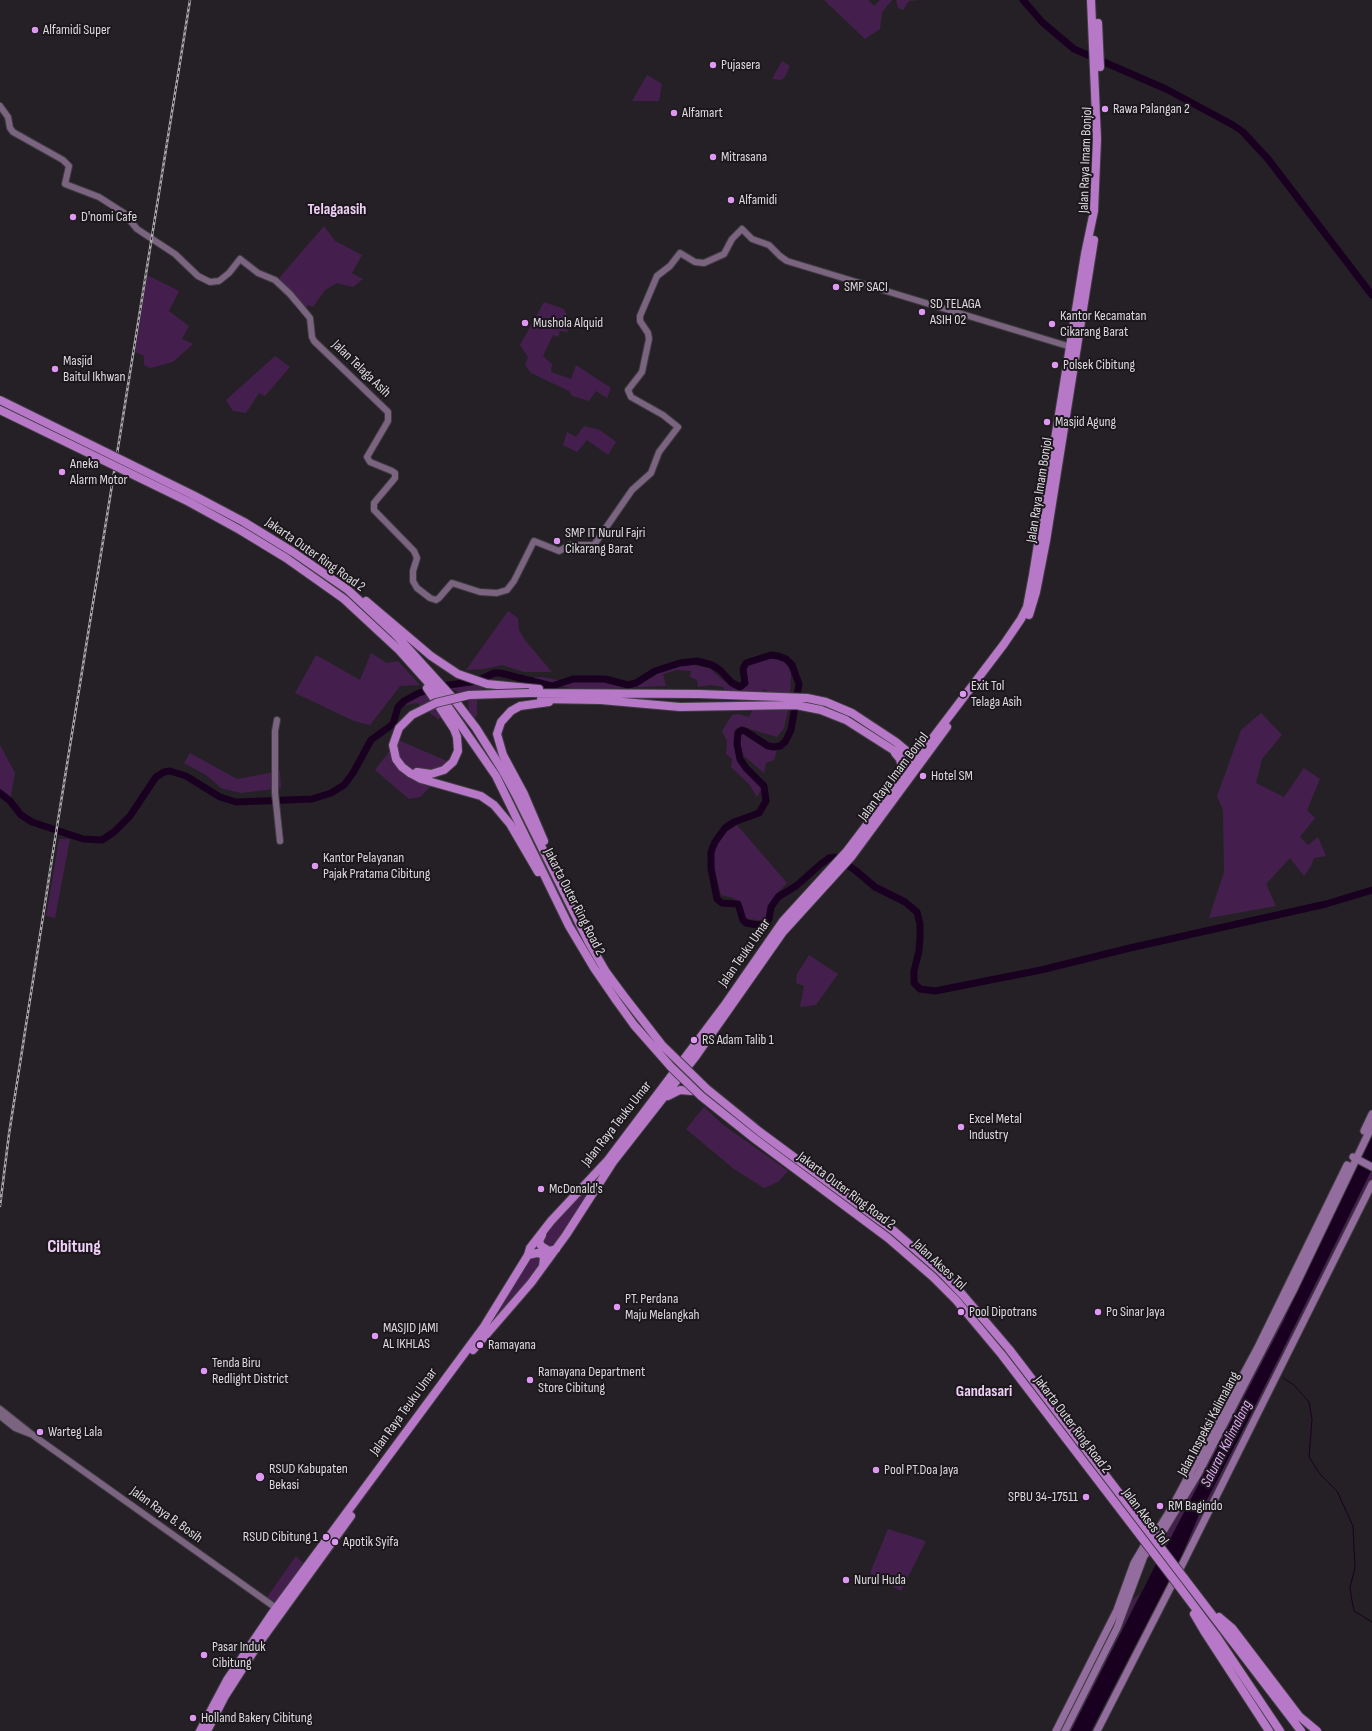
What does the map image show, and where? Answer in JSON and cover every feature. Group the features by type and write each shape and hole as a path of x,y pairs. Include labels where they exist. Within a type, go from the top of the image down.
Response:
{"highway":[{"name":"Jalan Raya Imam Bonjol","path":"1091,0 1097,53"},
{"name":"Jalan Raya Imam Bonjol","path":"849,853 917,763 1008,648 1029,616 1036,592 1046,541 1071,347 1088,255 1100,201 1102,163 1097,66 1096,0"},
{"name":"Jalan Raya Imam Bonjol","path":"849,853 891,792 917,763 936,734 1004,644 1021,619 1027,607 1057,451 1088,255"},
{"name":"Jakarta Outer Ring Road 2","path":"0,400 194,495 244,522 293,552 348,590 395,634 416,666"},
{"name":"Jakarta Outer Ring Road 2","path":"0,410 189,502 240,530 286,558 344,599 453,698 476,728 513,789 574,914"},
{"path":"348,590 371,604 432,656 458,674 487,684 528,693"},
{"path":"411,772 424,774 438,773 449,767 457,754 458,745 456,734 439,699 416,666"},
{"path":"569,926 510,824 494,805 481,796 421,779 400,765 393,748 397,731 410,716 436,703 457,698 489,694 528,693 577,696 780,700 842,718 894,745 909,749 915,750 923,746 936,734"},
{"path":"619,998 574,914 524,794 503,755 497,734 503,719 520,706 577,696 680,707 807,698 826,702 846,710 917,763"},
{"name":"Jakarta Outer Ring Road 2","path":"439,699 496,776 569,926 594,968 662,1045 707,1089 754,1128 894,1231 940,1271 962,1294 1009,1349 1178,1578 1280,1731"},
{"path":"891,792 902,767 894,745"},
{"name":"Jalan Teuku Umar","path":"675,1074 688,1067 696,1056 787,916 836,868 849,853"},
{"name":"Jalan Teuku Umar","path":"675,1074 743,984"},
{"path":"696,1056 693,1068 695,1074 703,1082"},
{"name":"Jalan Raya Teuku Umar","path":"222,1695 276,1608 474,1349 543,1267 613,1162 662,1101 675,1074"},
{"name":"Jalan Raya Teuku Umar","path":"364,1494 483,1328 528,1255 530,1248 551,1221 608,1160 675,1074"},
{"path":"662,1101 680,1090 692,1092"},
{"path":"542,1234 539,1241 541,1246 549,1251 556,1248"},
{"path":"528,1255 537,1253 542,1254 544,1258 543,1267"},
{"name":"Jalan Raya Teuku Umar","path":"222,1695 278,1616 323,1548"},
{"name":"Jakarta Outer Ring Road 2","path":"1178,1578 1207,1606 1301,1731"},
{"path":"1178,1578 1204,1631 1269,1731"},
{"path":"1207,1606 1232,1628 1299,1716 1317,1731"},
{"path":"200,1731 222,1695"},
{"path":"207,1731 222,1695"}],"main road":[{"name":"Jalan Akses Tol","path":"688,1067 732,1111 910,1247 958,1292 1178,1578"},
{"name":"Jalan Akses Tol","path":"675,1074 692,1092 873,1225 935,1276 980,1320"},
{"name":"Jalan Inspeksi Kalimalang","path":"1355,1159 1372,1114"},
{"name":"Jalan Inspeksi Kalimalang","path":"1056,1731 1124,1602 1141,1562 1153,1545 1165,1519 1217,1431 1291,1289 1372,1126"},
{"path":"1355,1159 1372,1167"},
{"path":"1097,1731 1178,1578 1372,1184"},
{"name":"Jalan Inspeksi Kalimalang","path":"1065,1731 1117,1628 1124,1602"}],"street":[{"name":"Jalan Telaga Asih","path":"0,106 8,116 10,128 13,132 63,160 69,166 64,184 100,197 124,213 137,229 175,254 198,276 210,282 219,281 240,259 258,273 275,280 310,318 312,337 314,341 388,412 388,421 367,457 370,462 395,473 395,478 374,503 373,508 375,512 391,526 414,551 417,558 413,571 413,581 422,591 436,600 452,582 480,592 497,593 507,590 514,581 534,541 559,551 570,546 594,545 632,490 651,473 659,452 678,427 663,415 631,397 628,392 631,385 642,372 649,339 648,333 640,321 640,316 657,276 670,266 680,253 695,262 704,263 724,254 732,239 742,229 752,239 769,245 780,256 787,260 1071,347"},
{"path":"277,720 275,731 276,807 280,841"},
{"path":"0,1409 34,1436"},
{"path":"0,1416 23,1432 34,1436"},
{"name":"Jalan Raya B. Bosih","path":"34,1436 276,1608"},
{"path":"276,1608 278,1616"}],"shaded area":[{"path":"824,0 868,0 874,6 880,0 892,0 882,12 880,29 865,39"},
{"path":"896,0 920,0 909,1 903,10 898,8"},
{"path":"782,61 790,66 784,78 781,80 772,79"},
{"path":"647,75 662,84 659,101 632,101"},
{"path":"324,226 335,241 362,255 352,273 363,279 353,287 337,283 325,290 313,307 308,305 302,313 274,284"},
{"path":"147,275 179,291 169,311 189,326 182,339 193,344 173,362 150,368 144,365 144,356 135,352"},
{"path":"544,302 564,309 569,321 567,332 560,331 558,337 553,335 543,356 552,364 551,372 571,379 576,365 611,388 607,398 596,391 589,401 572,396 569,391 531,373 525,365 528,357 520,345"},
{"path":"275,356 290,367 265,396 259,393 246,413 233,411 226,400"},
{"path":"584,426 600,430 616,442 608,455 587,440 577,452 563,445 567,432 576,437"},
{"path":"508,611 518,618 519,630 525,640 552,672 524,672 502,665 484,669 466,670"},
{"path":"371,653 387,663 398,661 420,685 400,686 370,725 354,721 295,693 316,655 360,680"},
{"path":"772,653 784,660 791,672 790,701 784,728 777,737 743,727 736,728 734,734 737,755 760,781 762,788 757,797 749,784 731,767 732,759 726,754 727,741 722,731 732,715 739,714 749,717 757,702 769,711 775,700 765,689 747,699 730,698 723,687 710,685 698,687 697,680 690,677 691,671 677,670 663,674 666,686 583,690 530,681 535,677 542,677 562,681 599,681 626,686 639,682 662,667 683,663 709,668 730,686 736,688 743,685 747,680 746,666 751,659"},
{"path":"488,677 477,702 477,715 470,725 459,734 450,727 469,711 468,697 452,689 439,720 417,703 407,705 400,702 416,693 432,688 475,685"},
{"path":"1261,713 1282,735 1262,759 1256,783 1284,797 1304,768 1320,779 1307,810 1315,818 1300,837 1308,845 1318,837 1326,856 1314,858 1311,866 1304,876 1290,858 1266,884 1276,906 1209,918 1224,872 1223,810 1217,796 1241,730"},
{"path":"744,731 765,744 777,749 774,760 766,763 764,773 744,756 739,741 739,735"},
{"path":"398,740 447,761 432,785 420,797 409,799 375,770"},
{"path":"0,745 15,773 10,801 0,793"},
{"path":"190,753 237,779 280,771 281,788 241,793 221,788 206,775 184,763"},
{"path":"737,825 787,883 776,894 764,921 749,919 743,916 740,904 734,898 721,895 714,869 714,850 720,836"},
{"path":"59,839 70,839 55,918 46,916"},
{"path":"809,955 838,974 816,1005 800,1007 804,986 796,983 797,974"},
{"path":"704,1107 722,1124 788,1171 778,1182 764,1188 734,1169 686,1129"},
{"path":"1372,1114 1372,1133 1283,1322 1167,1545 1160,1537 1175,1513 1355,1159 1352,1157"},
{"path":"613,1162 556,1249 545,1249 542,1234 551,1221"},
{"path":"1372,1169 1372,1184 1183,1563 1182,1555 1198,1517 1245,1426"},
{"path":"542,1254 543,1267 474,1349 278,1616 265,1600 296,1556 306,1566 428,1403 528,1255"},
{"path":"888,1529 926,1541 901,1591 870,1573"},
{"path":"1140,1594 1071,1731 1056,1731 1105,1632 1127,1603"}],"water":[{"name":"Saluran Kalimalang","path":"1372,1133 1372,1169 1245,1426 1198,1517 1182,1555 1091,1731 1071,1731 1154,1568 1283,1322"}],"waterway":[{"path":"1023,0 1042,22 1074,49 1166,89 1233,125 1243,132 1268,159 1372,295"},
{"path":"0,793 10,801 21,815 32,822 83,839 102,840 114,832 130,816 156,777 164,772 170,771 186,776 220,797 236,802 312,799 331,793 344,785 353,773 371,740 393,724 398,707 404,701 419,693 442,686 477,681 494,673 500,673 552,686 573,679 605,679 628,685 636,683 655,671 680,663 697,661 712,665 720,670 732,683 740,687 745,683 743,669 746,663 771,655 786,659 792,665 799,684 791,730 785,742 780,746 774,747 768,746 745,731 742,730 738,733 737,744 740,759 746,768 764,786 766,801 759,813 734,822 725,828 715,842 711,852 711,868 717,899 722,903 738,904 743,920 746,923 757,925 765,924 769,919 771,907 778,897 796,886 829,858 835,857 855,870 875,887 905,902 917,912 920,924 920,938 919,951 914,971 914,983 920,989 935,991 1041,970 1130,948 1326,904 1372,890"},
{"path":"1283,1378 1294,1385 1309,1402 1312,1419 1309,1457 1320,1474 1337,1491 1353,1526 1355,1568 1350,1587 1354,1611 1372,1622"}],"railway":[{"path":"0,1206 9,1134 56,833 190,0"}],"place":[{"name":"Alfamidi Super","path":"35,30"},
{"name":"Pujasera","path":"713,65"},
{"name":"Rawa Palangan 2","path":"1105,109"},
{"name":"Alfamart","path":"674,113"},
{"name":"Mitrasana","path":"713,157"},
{"name":"Alfamidi","path":"731,200"},
{"name":"D'nomi Cafe","path":"73,217"},
{"name":"SMP SACI","path":"836,287"},
{"name":"SD TELAGA ASIH 02","path":"922,312"},
{"name":"Mushola Alquid","path":"525,323"},
{"name":"Kantor Kecamatan Cikarang Barat","path":"1052,324"},
{"name":"Polsek Cibitung","path":"1055,365"},
{"name":"Masjid Baitul Ikhwan","path":"55,369"},
{"name":"Masjid Agung","path":"1047,422"},
{"name":"Aneka Alarm Motor","path":"62,472"},
{"name":"SMP IT Nurul Fajri Cikarang Barat","path":"557,541"},
{"name":"Exit Tol Telaga Asih","path":"963,694"},
{"name":"Hotel SM","path":"923,776"},
{"name":"Kantor Pelayanan Pajak Pratama Cibitung","path":"315,866"},
{"name":"RS Adam Talib 1","path":"694,1040"},
{"name":"Excel Metal Industry","path":"961,1127"},
{"name":"McDonald's","path":"541,1189"},
{"name":"PT. Perdana Maju Melangkah","path":"617,1307"},
{"name":"Pool Dipotrans","path":"961,1312"},
{"name":"Po Sinar Jaya","path":"1098,1312"},
{"name":"MASJID JAMI AL IKHLAS","path":"375,1336"},
{"name":"Ramayana","path":"480,1345"},
{"name":"Tenda Biru Redlight District","path":"204,1371"},
{"name":"Ramayana Department Store Cibitung","path":"530,1380"},
{"name":"Warteg Lala","path":"40,1432"},
{"name":"Pool PT.Doa Jaya","path":"876,1470"},
{"name":"RSUD Kabupaten Bekasi","path":"260,1477"},
{"name":"SPBU 34-17511","path":"1086,1497"},
{"name":"RM Bagindo","path":"1160,1506"},
{"name":"RSUD Cibitung 1","path":"326,1537"},
{"name":"Apotik Syifa","path":"335,1542"},
{"name":"Nurul Huda","path":"846,1580"},
{"name":"Pasar Induk Cibitung","path":"204,1655"},
{"name":"Holland Bakery Cibitung","path":"193,1718"}],"district":[{"name":"Telagaasih","path":"337,210"},
{"name":"Cibitung","path":"74,1247"},
{"name":"Gandasari","path":"984,1392"}]}
